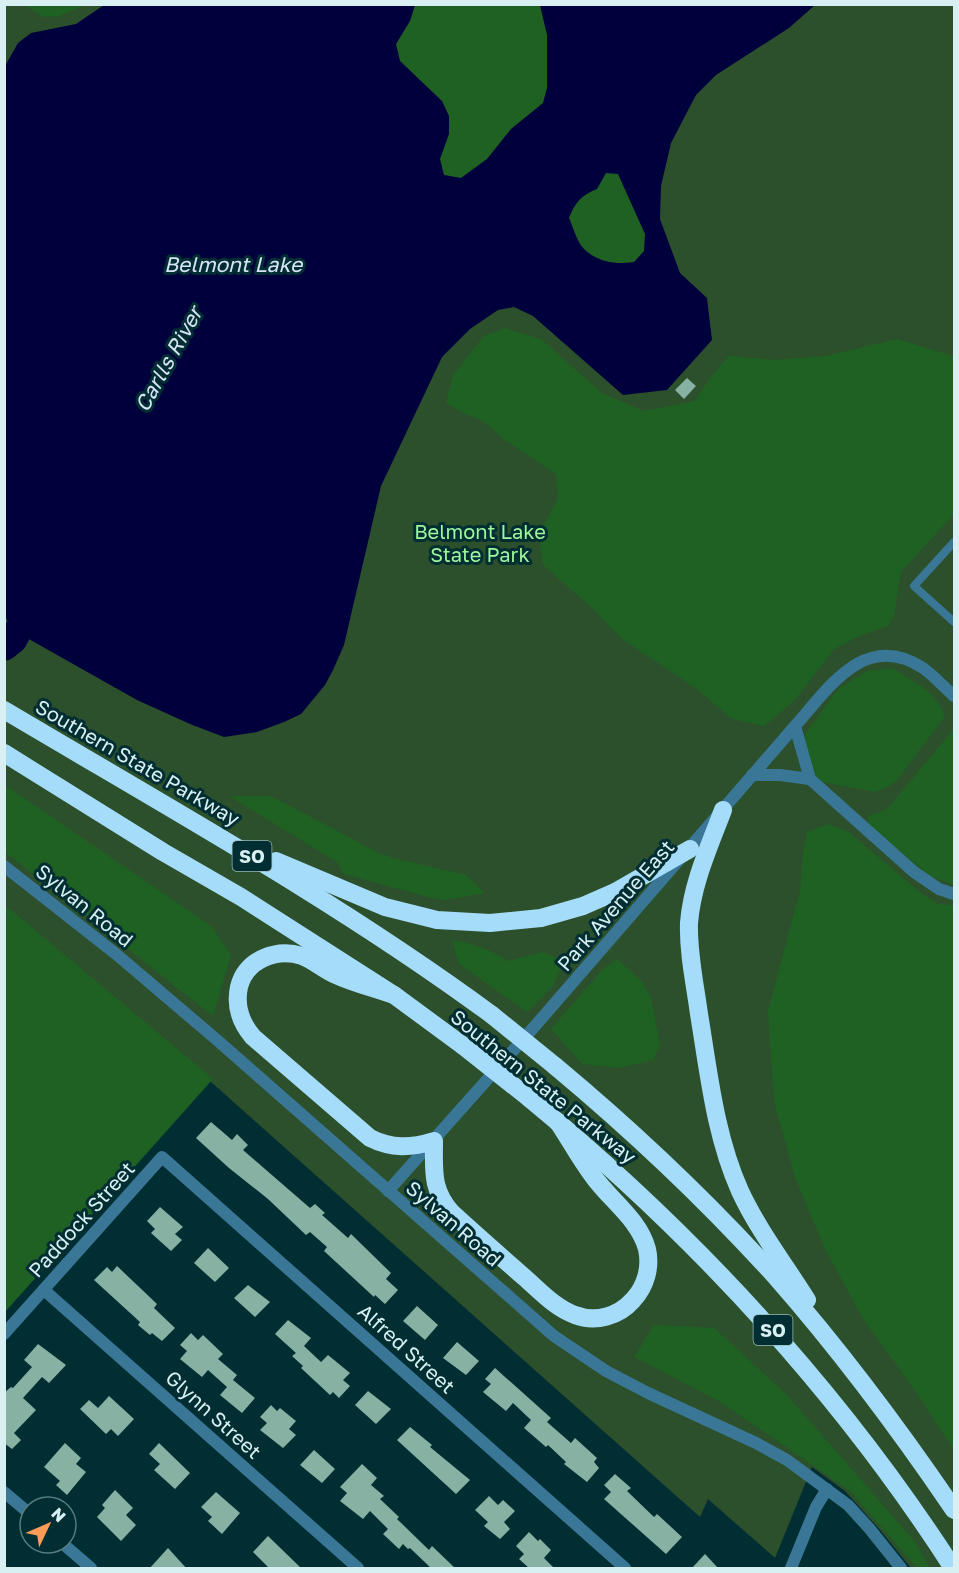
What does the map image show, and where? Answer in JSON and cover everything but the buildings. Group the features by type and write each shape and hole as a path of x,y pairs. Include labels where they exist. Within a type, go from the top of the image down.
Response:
{"highway":[{"name":"Southern State Parkway","path":"4,710 233,844 353,919 436,974 492,1015 555,1066 633,1134 706,1204 774,1275 898,1428 954,1510"},
{"name":"Southern State Parkway","path":"4,753 163,852 241,897 394,995 462,1045 558,1122 690,1243 779,1336 865,1443 910,1504 953,1569"},
{"path":"723,810 698,877 690,922 692,964 716,1117 724,1147 741,1192 838,1352"},
{"path":"233,844 324,880 385,908 437,920 472,923 524,921 584,906 615,892 690,849"},
{"path":"394,995 333,974 301,956 283,953 268,955 249,970 240,984 237,1003 242,1022 253,1037 370,1138 401,1148 434,1141 436,1185 439,1196 452,1213 553,1303 577,1316 604,1317 623,1310 643,1287 648,1269 647,1250 634,1225 593,1178 558,1122"}],"street":[{"name":"Park Avenue East","path":"388,1191 690,849 795,726 834,682 855,663 878,656 901,657 923,668 954,696"},
{"path":"795,726 810,779 914,873 939,889 954,894"},
{"path":"752,776 780,775 810,779"},
{"name":"Sylvan Road","path":"4,866 131,967 217,1040 544,1328 583,1357 648,1393 762,1446 796,1466 859,1517 901,1569"},
{"name":"Paddock Street","path":"4,1334 162,1157"},
{"name":"Alfred Street","path":"162,1157 625,1569"},
{"name":"Glynn Street","path":"44,1290 358,1569"},
{"path":"791,1569 816,1507 827,1490"},
{"path":"4,1492 18,1504"},
{"path":"75,1555 91,1569"}],"lane":[{"path":"954,542 914,586 954,622"}],"green space":[{"name":"Belmont Lake State Park","path":"4,5 954,5 954,1568 911,1568 845,1491 812,1467 775,1558 708,1499 700,1517 210,1081 5,1311"},
{"path":"24,5 86,5 59,16 44,17"},
{"path":"415,5 540,5 547,35 547,88 543,103 511,129 487,159 461,178 444,175 440,159 448,134 414,76 400,61 396,44 410,21"},
{"path":"606,173 618,174 645,234 644,251 635,262 608,262 589,253 579,242 569,217 579,200 597,189"},
{"path":"505,328 541,339 602,393 644,411 695,401 709,379 729,356 774,360 826,356 897,339 950,355 954,357 954,514 901,572 894,615 888,626 859,636 834,649 794,701 764,726 732,719 697,689 622,639 593,609 542,564 540,532 558,499 556,474 505,440 482,420 467,415 446,403 453,375 484,336"},
{"path":"892,668 930,694 945,716 897,780 888,787 875,792 822,782 807,765 804,736 838,689 867,671"},
{"path":"954,729 954,885 930,876 868,825 868,816 886,810"},
{"path":"5,785 211,926 231,955 213,1016 5,852"},
{"path":"229,796 271,796 377,852 393,858 466,875 485,893 445,900 344,874 337,862"},
{"path":"828,824 849,832 918,891 938,904 954,905 954,1450 912,1386 863,1319 824,1247 795,1177 774,1101 768,1011 800,891 807,832"},
{"path":"5,905 213,1079 5,1312"},
{"path":"452,940 481,948 508,961 543,952 563,961 553,986 527,1012 459,964"},
{"path":"617,959 642,982 651,998 660,1044 653,1060 619,1068 582,1064 551,1029 602,970"},
{"path":"654,1325 714,1328 787,1395 915,1542 930,1568 917,1568 850,1491 719,1401 634,1357"}],"water":[{"name":"Belmont Lake","path":"104,5 415,5 410,21 396,44 400,61 442,101 449,116 449,134 440,159 444,175 461,178 487,159 511,129 543,103 547,88 547,35 540,5 815,5 789,28 716,75 696,95 671,143 661,186 660,219 680,273 707,298 712,340 667,390 623,395 533,316 514,307 498,310 470,329 442,357 381,486 344,645 325,685 301,714 257,732 224,737 137,700 27,638 17,644 8,637 12,626 4,616 5,66 18,43 31,33 76,24","holes":["606,173 618,174 645,234 644,251 634,262 608,262 589,253 579,242 569,218 577,203 597,189"]}],"waterway":[{"name":"Carlls River","path":"4,647 13,640 32,605"}]}
